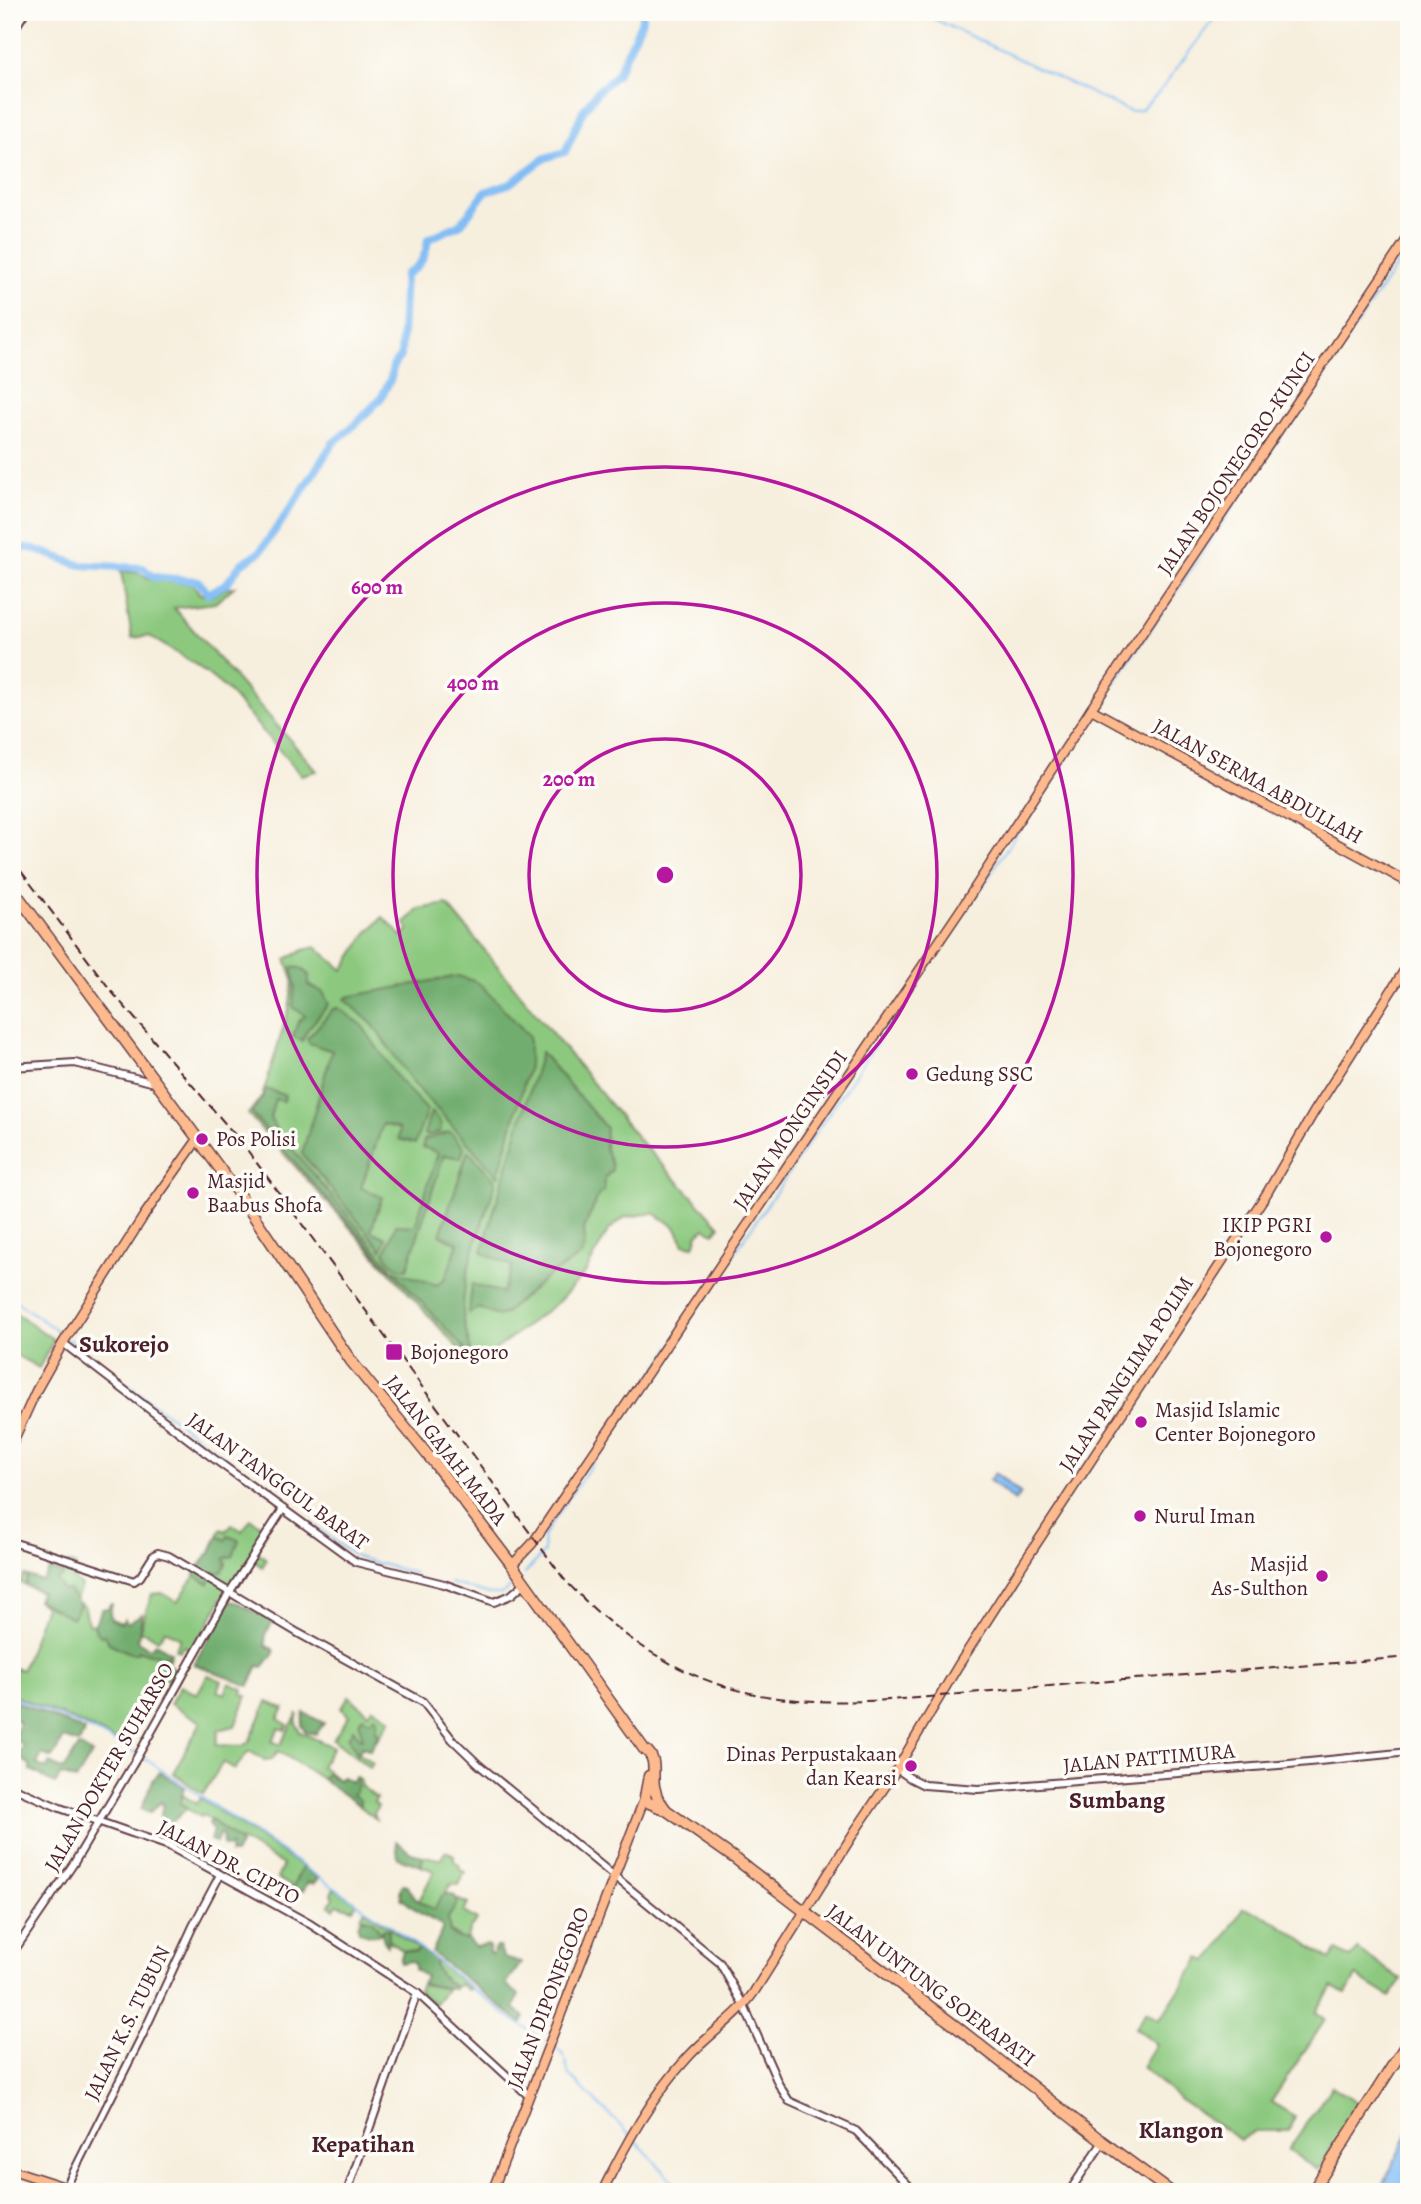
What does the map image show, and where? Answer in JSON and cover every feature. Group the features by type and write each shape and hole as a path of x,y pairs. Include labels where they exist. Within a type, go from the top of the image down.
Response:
{"highway":[{"name":"JALAN GAJAH MADA","path":"12,888 281,1253 351,1361 435,1464 512,1565 644,1749 650,1764 650,1796"},
{"name":"JALAN UNTUNG SOERAPATI","path":"650,1796 923,2000 1171,2192"},
{"path":"1312,2192 1409,2040"}],"main road":[{"name":"JALAN BOJONEGORO-KUNCI","path":"1094,711 1409,236"},
{"name":"JALAN SERMA ABDULLAH","path":"1094,711 1409,883"},
{"name":"JALAN MONGINSIDI","path":"512,1565 534,1541 1094,711"},
{"name":"JALAN PANGLIMA POLIM","path":"897,1769 1061,1506 1268,1191 1314,1112 1409,963"},
{"path":"12,1444 36,1391 69,1333 145,1214 198,1139"},
{"path":"602,2192 631,2134 667,2081 717,2028 744,2006 897,1769"},
{"name":"JALAN DIPONEGORO","path":"492,2192 636,1815 650,1796"},
{"path":"12,2170 80,2192"}],"street":[{"path":"12,33 25,12"},
{"path":"12,1067 75,1063 157,1083"},
{"name":"JALAN TANGGUL BARAT","path":"63,1343 283,1509 361,1564 420,1577 494,1602 511,1595 523,1580"},
{"name":"JALAN DOKTER SUHARSO","path":"12,1954 49,1902 136,1759 229,1593 283,1509"},
{"path":"12,1542 134,1581 140,1577 154,1555 162,1554 423,1702 463,1751 614,1878 711,1955 730,1978 789,2101 856,2131 915,2192"},
{"name":"JALAN PATTIMURA","path":"897,1769 924,1785 978,1789 1409,1752"},
{"name":"JALAN DR. CIPTO","path":"12,1787 60,1808 170,1847 310,1924 417,1993 529,2096"},
{"name":"JALAN K.S. TUBUN","path":"66,2187 220,1875"},
{"path":"347,2192 417,1993"},
{"path":"1069,2192 1103,2142"}],"green space":[{"path":"121,571 139,573 148,579 193,584 200,594 211,596 234,587 215,603 174,608 317,771 301,775 226,689 199,667 149,636 132,638"},
{"path":"447,904 639,1140 720,1226 714,1233 705,1228 698,1234 694,1246 684,1244 675,1227 654,1213 625,1217 608,1231 585,1273 559,1301 474,1366 248,1114 262,1097 289,1009 293,980 286,959 316,947 343,970 367,933 383,917 402,936 409,929 405,923 419,909"},
{"path":"292,967 300,968 309,975 308,985 323,992 329,1004 307,1030 302,1041 293,1037 298,1022 305,1016 293,1007 295,986"},
{"path":"458,976 482,986 529,1036 529,1066 498,1176 414,1084 373,1025 345,999"},
{"path":"338,1008 361,1024 399,1080 427,1110 415,1144 399,1139 399,1129 383,1124 361,1188 382,1197 371,1231 386,1238 382,1250 302,1154 332,1051 309,1043 307,1039 333,1009"},
{"path":"541,1052 606,1128 605,1148 612,1170 604,1179 604,1191 599,1194 584,1229 582,1255 547,1277 504,1314 497,1316 478,1308 469,1314 472,1284 502,1293 513,1266 482,1251"},
{"path":"265,1089 285,1095 284,1101 275,1099 270,1118 277,1131 391,1267 390,1270 253,1115 252,1112"},
{"path":"431,1112 439,1121 441,1129 440,1132 426,1136 424,1134"},
{"path":"450,1132 464,1147 461,1158 444,1155 407,1269 397,1267 385,1253 396,1225 415,1226 438,1153 423,1147 424,1140"},
{"path":"468,1151 496,1181 466,1280 463,1313 471,1356 392,1270 437,1285 446,1277 458,1243 440,1235"},
{"path":"12,1310 54,1340 39,1368 12,1353"},
{"path":"251,1519 267,1530 256,1551 267,1559 262,1567 251,1559 230,1590 225,1593 193,1651 183,1646 180,1651 175,1649 181,1638 165,1630 158,1640 145,1632 139,1632 152,1594 162,1593 178,1602 210,1554 221,1529 226,1531 232,1524 242,1531"},
{"path":"218,1536 226,1540 228,1536 239,1540 233,1556 225,1558 226,1564 222,1572 212,1573 209,1584 194,1575 210,1554"},
{"path":"67,1563 76,1566 72,1577 81,1586 76,1600 85,1608 88,1624 94,1625 96,1632 101,1636 105,1634 109,1643 130,1653 139,1650 170,1657 167,1664 181,1672 175,1683 159,1676 138,1714 134,1712 118,1742 94,1729 12,1695 14,1668 22,1670 45,1606 37,1600 41,1592 20,1583 24,1575 42,1581 50,1568 62,1574"},
{"path":"50,1568 62,1574 63,1576 56,1579 62,1590 69,1590 80,1605 72,1618 37,1600 41,1592 25,1585 28,1576 42,1581"},
{"path":"230,1601 239,1603 273,1622 265,1634 266,1646 273,1649 274,1653 263,1667 258,1666 249,1686 194,1664"},
{"path":"110,1604 111,1619 121,1623 125,1619 127,1623 142,1614 138,1641 150,1649 155,1643 171,1652 170,1657 139,1650 137,1653 130,1653 109,1643 105,1635 101,1636 96,1632 94,1625 102,1609 108,1608"},
{"path":"208,1675 222,1681 218,1691 225,1694 229,1683 243,1689 242,1694 247,1696 235,1726 219,1730 216,1745 242,1746 249,1742 267,1702 284,1708 278,1719 288,1725 285,1730 279,1728 272,1741 280,1745 298,1713 296,1723 300,1732 333,1747 321,1766 338,1780 343,1777 350,1782 356,1777 361,1781 360,1785 376,1798 376,1819 338,1789 278,1751 272,1759 264,1760 249,1751 235,1769 223,1762 203,1794 173,1773 201,1722 170,1704 180,1686 197,1694"},
{"path":"349,1696 368,1713 373,1708 391,1719 370,1750 362,1746 358,1753 373,1763 370,1768 333,1739 349,1716 341,1708"},
{"path":"12,1700 85,1731 79,1743 64,1738 52,1758 42,1754 37,1764 46,1769 50,1763 63,1770 79,1746 92,1754 76,1780 61,1775 55,1784 30,1770 30,1765 18,1757 23,1745 13,1739 20,1722 12,1718"},
{"path":"304,1713 324,1723 316,1734 306,1732 302,1726"},
{"path":"375,1716 378,1718 376,1731 379,1734 370,1750 362,1746 358,1754 348,1738 353,1729 363,1739 359,1725 361,1720 363,1717 370,1721"},
{"path":"160,1772 184,1787 180,1804 186,1806 186,1809 169,1825 160,1819 163,1804 161,1802 149,1813 141,1809 153,1780"},
{"path":"327,1774 339,1780 343,1777 350,1782 356,1777 355,1792 352,1794 360,1800 360,1806 322,1779"},
{"path":"183,1795 196,1804 200,1798 303,1867 294,1888 277,1878 283,1865 241,1840 238,1841 203,1815 201,1817 187,1809 180,1804"},
{"path":"211,1820 241,1843 235,1854 230,1854 231,1845 223,1845 222,1834 219,1834 216,1843 210,1840 213,1830 209,1823"},
{"path":"396,1841 411,1853 423,1856 421,1866 398,1858"},
{"path":"445,1851 454,1855 454,1861 459,1864 460,1870 465,1872 459,1885 451,1884 434,1910 419,1901 434,1871 421,1866 423,1856 440,1859"},
{"path":"303,1867 318,1878 314,1884 308,1882 303,1891 298,1891 296,1895 292,1891"},
{"path":"403,1885 407,1886 414,1897 434,1910 441,1897 447,1893 455,1896 458,1903 448,1918 450,1933 467,1939 475,1947 488,1945 489,1954 493,1955 496,1947 499,1947 504,1958 521,1963 506,1984 519,1995 514,2008 525,2017 522,2023 432,1953 442,1925 421,1914 401,1898 400,1889"},
{"path":"334,1888 357,1903 353,1909 337,1904 334,1909 329,1905 333,1899 331,1893"},
{"path":"455,1898 468,1904 464,1912 477,1920 469,1930 467,1939 461,1939 448,1930 448,1918 457,1903"},
{"path":"1243,1908 1277,1923 1330,1960 1337,1950 1351,1958 1357,1949 1402,1980 1390,1997 1356,1976 1346,1994 1332,1987 1316,2012 1325,2020 1271,2102 1294,2116 1289,2131 1255,2131 1240,2140 1179,2099 1142,2067 1156,2044 1135,2028 1146,2011 1158,2019 1165,2012 1200,1958 1207,1961 1214,1954"},
{"path":"365,1910 419,1949 415,1952 403,1951 388,1940 389,1930 380,1932 369,1919 360,1917"},
{"path":"362,1919 373,1922 380,1932 389,1930 388,1946 382,1933 370,1935 359,1931 358,1924"},
{"path":"419,1949 435,1960 438,1972 454,1989 422,1984 425,1976 414,1970 412,1961 401,1963 403,1951 415,1952"},
{"path":"435,1960 470,1988 468,1990 459,1984 454,1989 438,1972"},
{"path":"422,1984 447,1989 434,2004 418,1991"},
{"path":"1332,2086 1360,2104 1318,2170 1288,2150"}],"water":[{"path":"995,1473 1021,1494 1015,1501 989,1480"},
{"path":"1409,2130 1409,2192 1380,2192"}],"waterway":[{"path":"12,548 31,548 80,565 143,568 153,577 198,581 208,594 227,583 241,564 259,553 333,443 381,398 391,378 393,366 401,355 405,275 422,260 428,239 461,224 485,192 511,183 545,158 565,152 583,111 598,91 617,74 641,23 643,12"},
{"path":"919,12 1131,112 1141,110 1159,92 1219,12"},
{"path":"1096,710 1409,247"},
{"path":"525,1574 544,1552 543,1537 548,1529 990,875 1093,714"},
{"path":"12,1298 64,1336"},
{"path":"68,1339 346,1550 359,1558 414,1573"},
{"path":"450,1583 489,1594 501,1594 519,1581"},
{"path":"12,1697 94,1731 136,1753"},
{"path":"141,1756 395,1929 505,2014 545,2041"},
{"path":"553,2045 564,2056 569,2075 630,2135"},
{"path":"634,2139 683,2192"}],"railway":[{"path":"12,859 112,992 242,1143 564,1579 625,1635 672,1664 723,1686 750,1693 813,1701 847,1701 915,1698 1409,1657"}],"place":[{"name":"Gedung SSC","path":"912,1074"},
{"name":"Pos Polisi","path":"202,1139"},
{"name":"Masjid Baabus Shofa","path":"193,1193"},
{"name":"IKIP PGRI Bojonegoro","path":"1326,1237"},
{"name":"Bojonegoro","path":"394,1352"},
{"name":"Masjid Islamic Center Bojonegoro","path":"1141,1422"},
{"name":"Nurul Iman","path":"1140,1516"},
{"name":"Masjid As-Sulthon","path":"1322,1576"},
{"name":"Dinas Perpustakaan dan Kearsi","path":"911,1766"}],"district":[{"name":"Sukorejo","path":"124,1344"},
{"name":"Sumbang","path":"1117,1800"},
{"name":"Klangon","path":"1181,2130"},
{"name":"Kepatihan","path":"363,2144"}]}
